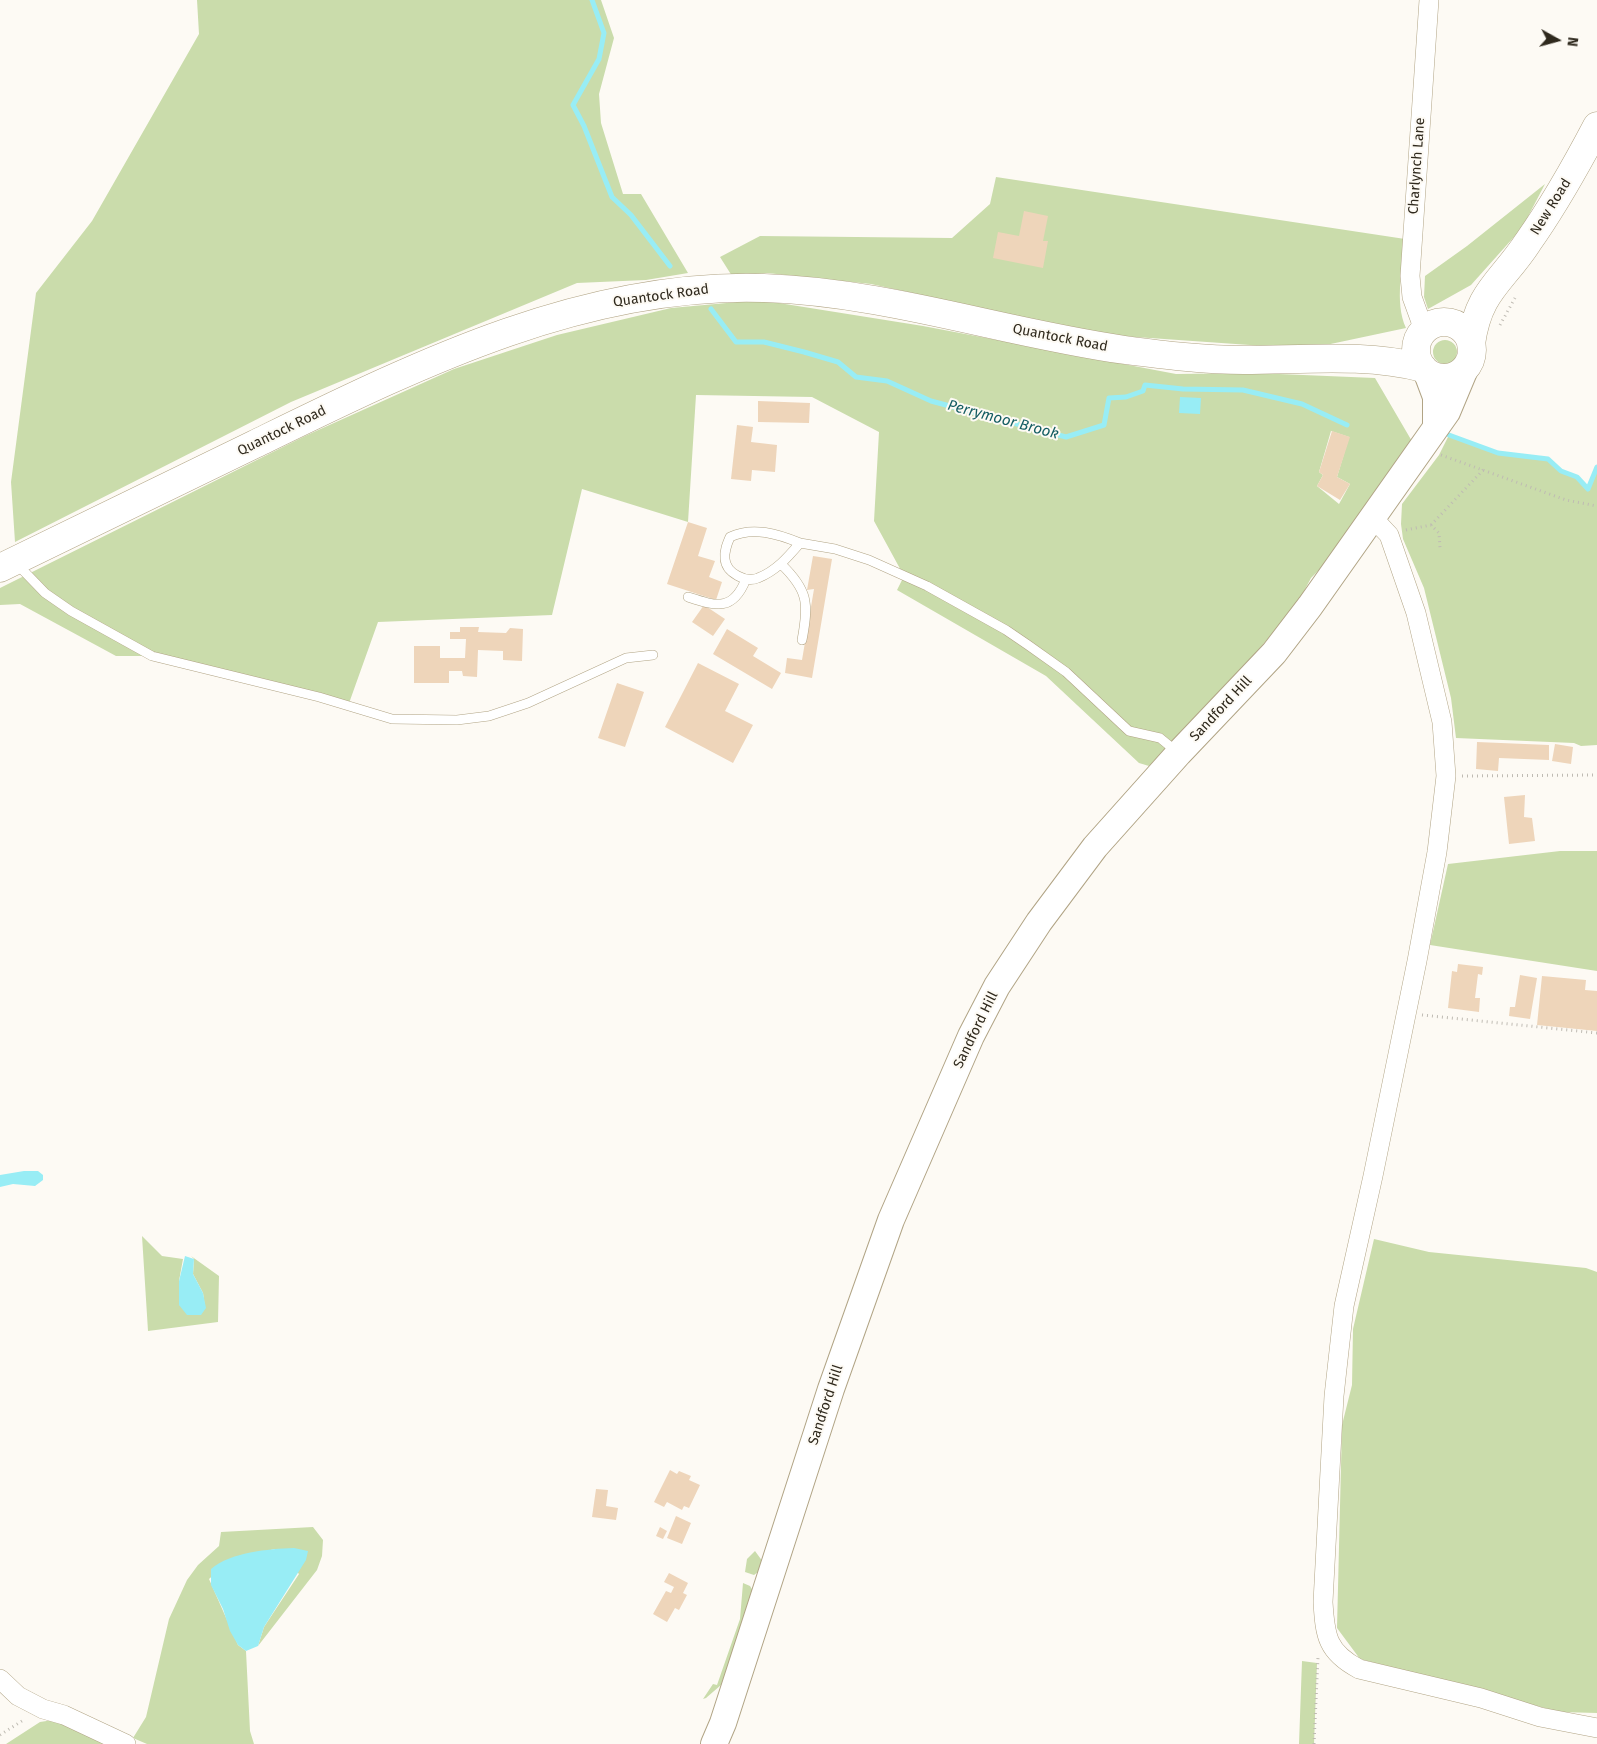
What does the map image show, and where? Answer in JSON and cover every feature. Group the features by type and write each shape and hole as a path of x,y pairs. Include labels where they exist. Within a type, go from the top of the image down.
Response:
{"main road":[{"name":"New Road","path":"1468,357 1473,324 1482,302 1505,289 1532,237 1560,193 1597,126"},
{"name":"Quantock Road","path":"7,565 361,392 432,361 530,324 642,296 709,288 793,289 879,301 1070,341 1163,355 1238,360 1372,361 1425,371"},
{"name":"New Road","path":"1428,331 1505,289"},
{"path":"1425,371 1440,378 1448,378 1468,357 1467,335 1460,328 1452,324 1428,331 1416,352 1436,397 1436,426"},
{"name":"Quantock Road","path":"1372,361 1428,331"},
{"name":"Sandford Hill","path":"714,1744 729,1705 830,1389 891,1220 971,1036 997,986 1039,922 1096,847 1179,754 1274,653 1381,527 1422,447 1454,399 1468,357"}],"street":[{"name":"Charlynch Lane","path":"1428,331 1412,297 1410,276 1429,0"},
{"path":"1381,527 1416,613 1434,683 1446,747 1446,776 1438,852 1344,1306 1333,1405 1323,1602 1325,1634 1333,1650 1343,1660 1359,1669 1481,1698 1540,1717 1597,1728"},
{"path":"0,1679 18,1696 43,1709 64,1715 126,1744"}],"lane":[{"path":"800,543 781,564 756,579 746,579 731,572 725,561 725,549 730,537 741,532 782,535 800,543 835,549 869,560 954,601 1006,630 1066,672 1129,731 1160,738 1179,754"},
{"path":"781,564 796,579 805,595 807,613 802,640"},
{"path":"7,565 51,598 120,640 152,656 319,697 392,719 457,720 488,716 528,703 626,658 654,654"},
{"path":"688,597 712,605 726,605 741,592 746,579"}],"path":[{"path":"1499,327 1505,289"},
{"path":"1422,447 1459,463 1484,469 1566,500 1597,506"},
{"path":"1431,526 1484,469"},
{"path":"1381,527 1431,526 1439,533 1440,548"},
{"path":"1446,776 1597,775"},
{"path":"1406,1013 1597,1033"},
{"path":"1314,1744 1316,1663 1325,1634"},
{"path":"0,1735 43,1709"}],"green space":[{"path":"197,0 601,0 614,38 599,94 601,123 623,194 641,194 688,273 646,280 577,283 291,402 15,542 11,482 36,293 92,221 199,34"},
{"path":"996,177 1405,239 1400,307 1406,328 1307,349 1107,335 871,284 767,273 732,276 720,257 760,236 952,238 990,204"},
{"path":"1545,184 1522,228 1471,285 1428,309 1424,297 1425,276 1467,246"},
{"path":"760,300 923,326 1176,374 1255,373 1375,378 1413,443 1347,542 1311,578 1295,608 1181,738 1149,766 1139,763 1046,676 897,590 904,576 874,521 879,432 812,397 696,395 688,522 582,489 552,615 378,622 348,706 152,656 116,656 20,604 0,605 0,588 305,436 454,369 557,335 671,308","holes":["1331,431 1349,437 1337,477 1350,484 1339,504 1317,486 1323,475 1319,472"]},
{"path":"1445,340 1453,344 1457,352 1453,360 1445,364 1437,360 1433,352 1437,344"},
{"path":"1449,435 1498,453 1548,459 1561,471 1577,477 1587,488 1597,467 1597,745 1581,746 1574,743 1456,738 1451,698 1424,588 1403,539 1401,524 1402,504 1439,455"},
{"path":"1560,851 1597,851 1597,971 1430,945 1448,864"},
{"path":"142,1236 162,1256 183,1259 179,1281 179,1305 205,1308 203,1293 193,1274 194,1259 191,1256 219,1276 218,1322 148,1331"},
{"path":"1374,1239 1429,1252 1586,1268 1597,1272 1597,1713 1560,1712 1360,1659 1337,1628 1342,1425 1352,1385 1353,1329"},
{"path":"313,1527 323,1540 322,1556 317,1570 258,1646 264,1627 299,1574 275,1549 231,1559 209,1579 238,1645 246,1651 250,1731 254,1744 147,1744 133,1738 146,1717 169,1619 187,1580 198,1565 219,1546 221,1532"},
{"path":"755,1551 763,1562 762,1569 754,1575 745,1572 747,1559"},
{"path":"743,1583 750,1586 753,1591 721,1685 703,1699 713,1684 717,1685 740,1619"},
{"path":"1302,1661 1317,1663 1314,1744 1299,1744"},
{"path":"53,1720 105,1744 6,1744 40,1722"}],"water":[{"path":"1180,397 1201,398 1200,414 1179,413"},
{"path":"38,1171 43,1175 43,1180 35,1186 13,1184 0,1187 0,1175"},
{"path":"185,1256 194,1259 193,1274 203,1293 206,1308 201,1315 187,1315 179,1305 179,1281"},
{"path":"294,1548 308,1551 306,1560 264,1627 258,1646 246,1651 238,1645 230,1631 223,1609 211,1585 211,1569 219,1563 250,1552"}],"building":[{"path":"1024,211 1048,216 1043,241 1048,241 1043,268 993,258 998,232 1019,236"},
{"path":"758,401 810,403 809,423 758,422"},
{"path":"737,425 753,427 751,442 777,445 775,472 752,470 751,481 731,479"},
{"path":"1332,431 1350,437 1337,477 1350,484 1340,500 1317,486 1323,475 1319,472"},
{"path":"688,522 707,528 698,556 715,561 709,577 722,582 716,600 667,584"},
{"path":"813,556 832,559 812,678 785,673 787,658 802,660 814,589 807,590"},
{"path":"704,605 725,619 713,636 692,622"},
{"path":"460,627 479,627 478,632 506,633 510,628 523,629 522,661 503,660 503,651 478,650 477,677 463,676 462,671 449,671 449,683 414,683 414,646 440,646 440,658 465,658 466,639 450,639 450,632 460,632"},
{"path":"727,629 758,648 753,656 781,673 772,689 713,654"},
{"path":"698,663 739,684 725,711 753,725 733,763 665,727"},
{"path":"617,683 644,692 625,747 598,738"},
{"path":"1477,742 1549,745 1549,760 1499,758 1498,771 1476,769"},
{"path":"1555,744 1573,747 1571,764 1552,761"},
{"path":"1525,795 1524,817 1532,818 1535,841 1509,844 1504,797"},
{"path":"1458,964 1483,967 1482,975 1478,974 1475,998 1480,998 1479,1012 1448,1008 1452,971 1457,972"},
{"path":"1520,975 1537,978 1530,1019 1509,1016 1510,1007 1515,1007"},
{"path":"1542,976 1586,980 1585,990 1597,991 1597,1031 1537,1025"},
{"path":"670,1470 677,1474 679,1471 691,1476 689,1480 700,1485 689,1508 684,1506 682,1510 667,1502 664,1507 654,1502"},
{"path":"596,1489 608,1490 606,1506 618,1508 616,1520 592,1517"},
{"path":"676,1516 691,1523 682,1544 667,1538"},
{"path":"660,1527 667,1531 663,1539 656,1536"},
{"path":"669,1573 688,1583 683,1593 687,1595 679,1610 675,1608 667,1622 653,1614 666,1591 671,1593 674,1587 664,1582"}],"waterway":[{"name":"Perrymoor Brook","path":"592,0 604,33 599,59 573,105 584,126 612,197 631,215 670,266"},
{"name":"Perrymoor Brook","path":"711,309 736,342 764,342 804,352 838,362 856,377 887,381 931,401 1066,437 1104,425 1109,398 1126,397 1143,391 1145,385 1183,389 1243,390 1302,404 1347,425"},
{"name":"Perrymoor Brook","path":"1449,435 1498,453 1548,459 1561,471 1577,477 1588,489 1597,467"}]}
